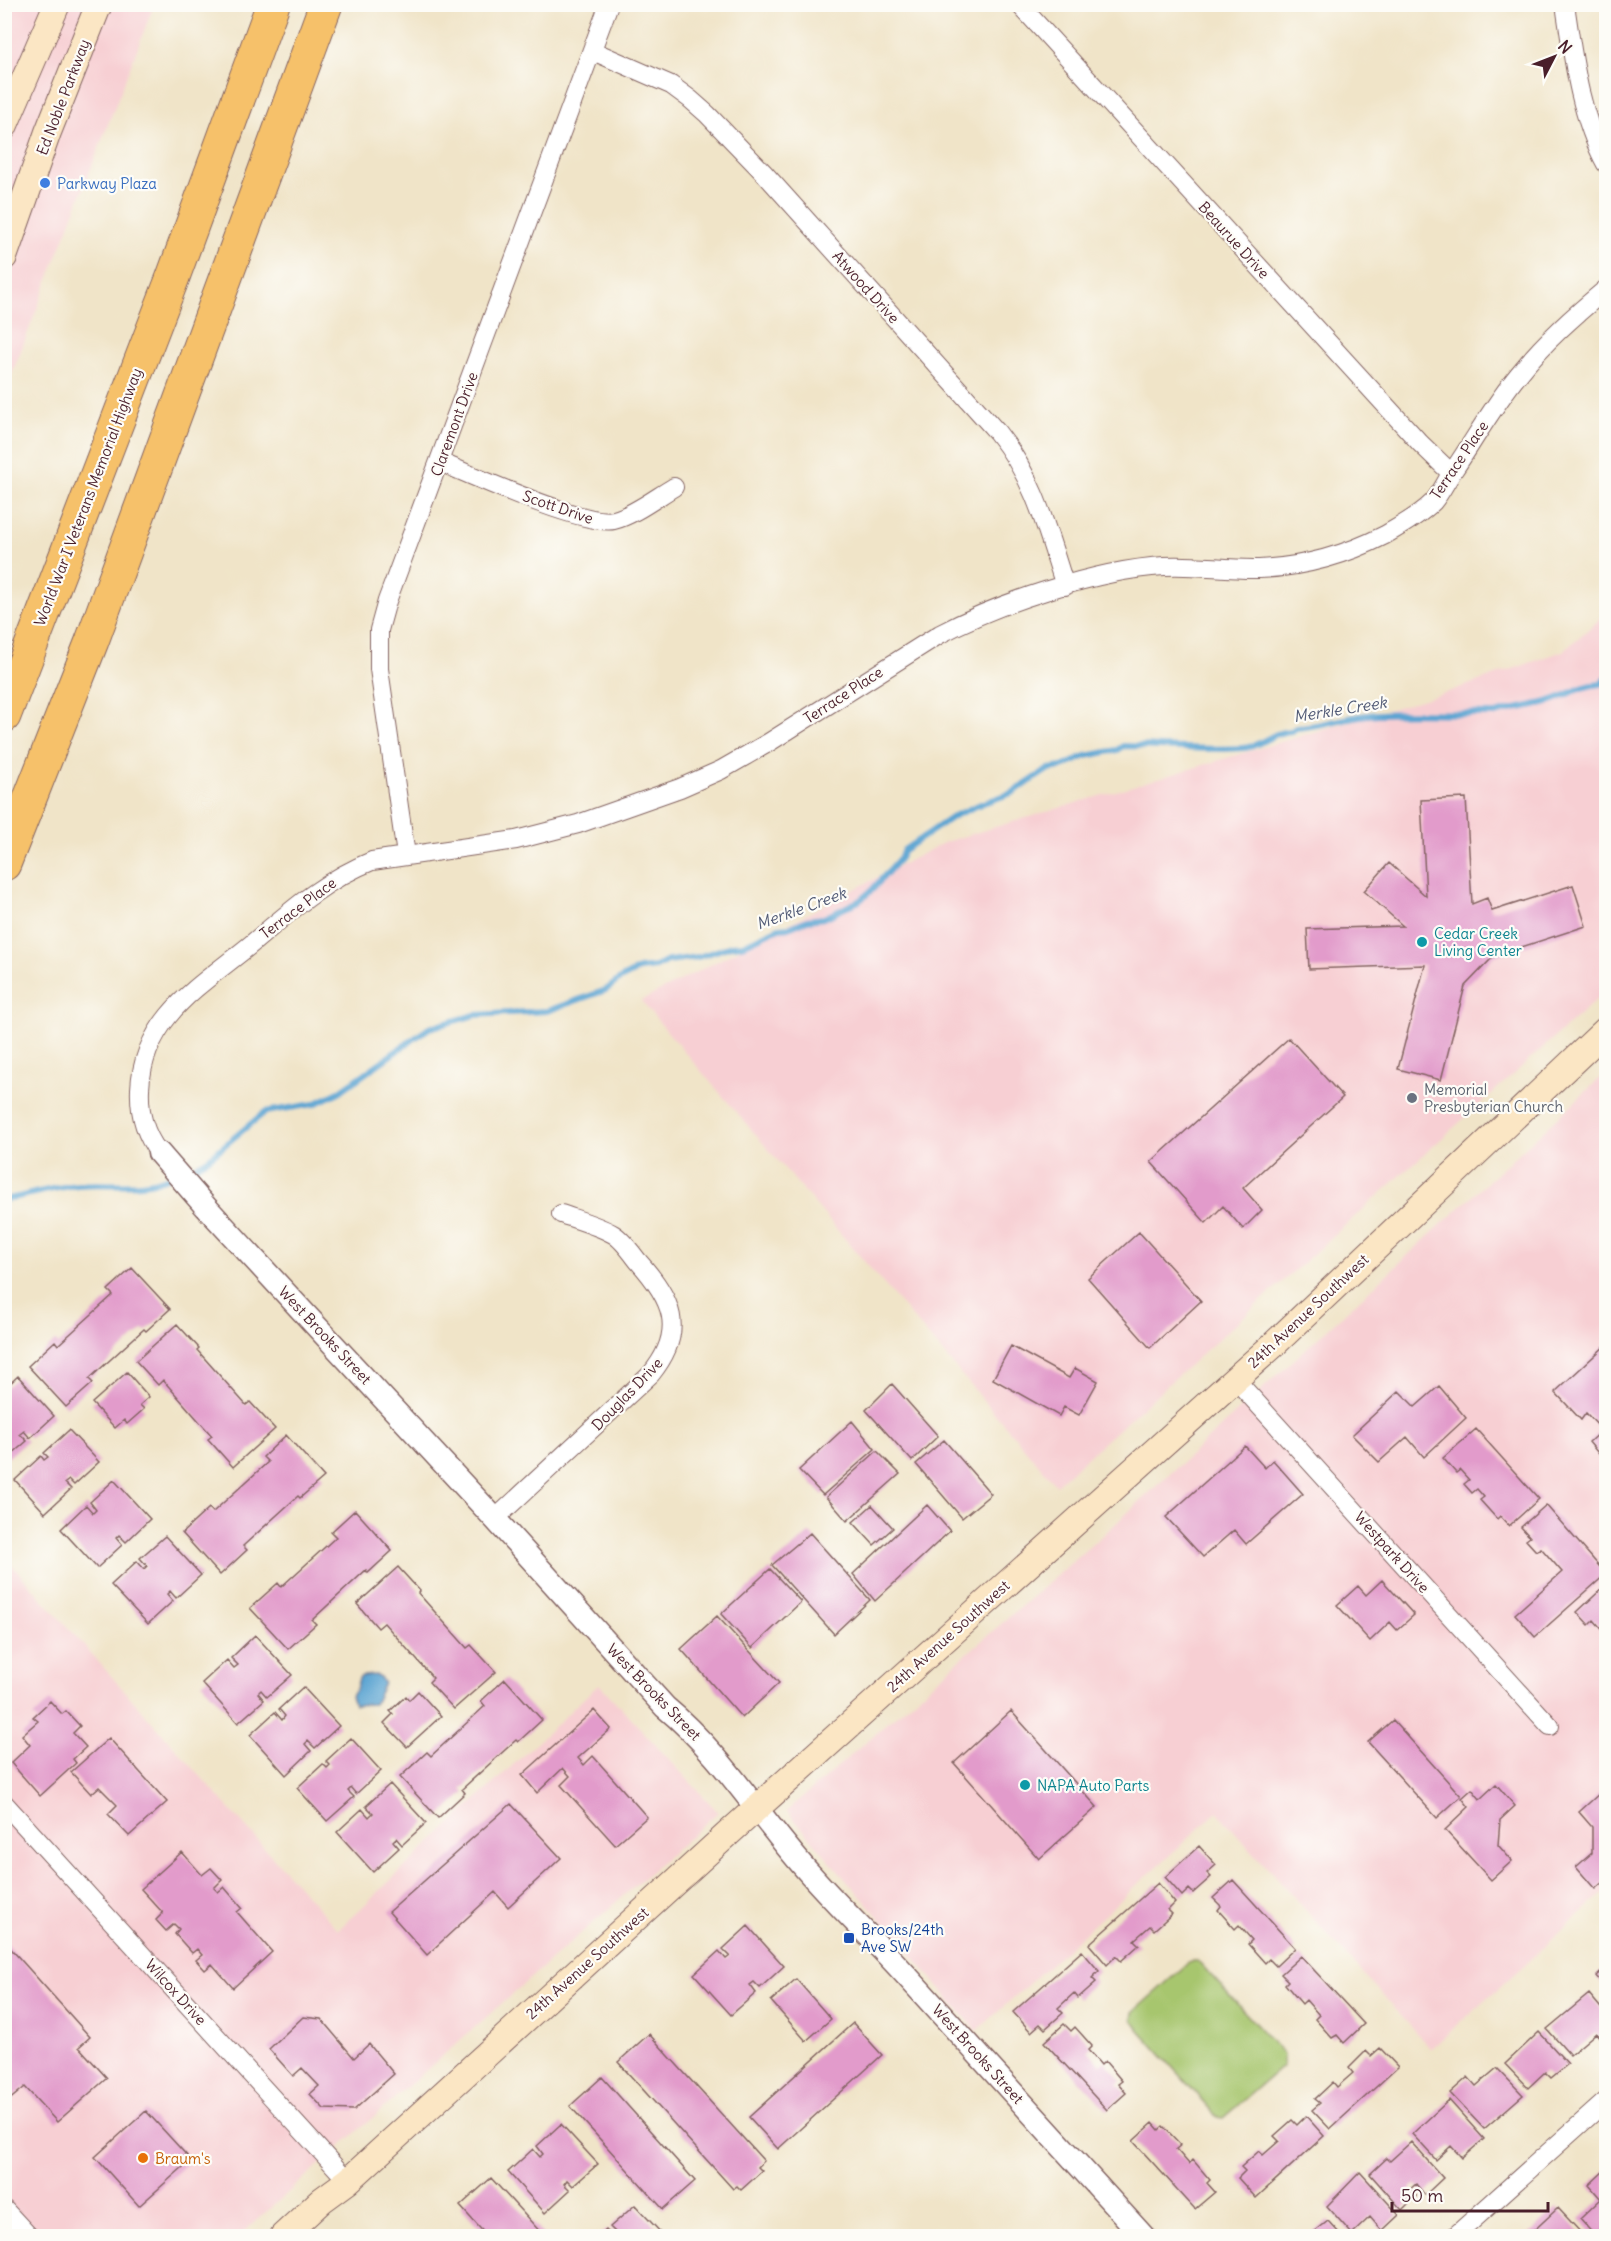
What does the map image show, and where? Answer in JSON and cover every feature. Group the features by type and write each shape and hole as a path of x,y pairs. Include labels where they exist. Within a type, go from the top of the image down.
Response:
{"highway":[{"name":"World War I Veterans Memorial Highway","path":"4,717 173,277 273,4"},
{"path":"4,864 92,640 326,4"}],"main road":[{"path":"4,127 57,4"},
{"name":"Ed Noble Parkway","path":"4,257 48,132 99,4"},
{"name":"24th Avenue Southwest","path":"283,2236 322,2200 348,2181 1235,1379 1606,1030"}],"street":[{"name":"Claremont Drive","path":"406,855 382,700 378,652 379,630 387,600 609,4"},
{"name":"Beaurue Drive","path":"1019,4 1412,434 1451,473"},
{"path":"1565,4 1573,60 1585,109 1606,164"},
{"name":"Atwood Drive","path":"593,51 671,85 707,114 764,173 997,432 1027,475 1065,586"},
{"name":"Terrace Place","path":"159,1153 146,1132 140,1108 141,1075 151,1040 171,1011 185,997 316,890 350,870 372,861 516,840 578,824 680,788 721,770 768,743 910,651 964,621 1065,586 1161,566 1259,569 1329,558 1384,535 1434,501 1519,373 1559,329 1606,289"},
{"name":"Scott Drive","path":"440,462 574,515 599,521 614,521 674,487"},
{"name":"West Brooks Street","path":"159,1153 206,1208 495,1519 665,1707 684,1723 730,1773 789,1852 849,1918 903,1971 1143,2236"},
{"name":"Douglas Drive","path":"495,1519 651,1374 664,1358 671,1339 673,1323 669,1304 651,1275 615,1234 561,1214"},
{"name":"Westpark Drive","path":"1235,1379 1550,1726"},
{"name":"Wilcox Drive","path":"4,1803 348,2181"},
{"path":"1455,2236 1606,2101"},
{"path":"4,2209 29,2236"}],"shaded area":[{"name":"Parkway Plaza","path":"5,5 154,5 5,392"},
{"path":"1606,614 1606,991 1056,1485 641,1001 945,842 1448,692 1563,651"},
{"path":"1606,1073 1606,1891 1431,2049 1217,1812 977,2031 787,1811 1112,1527"},
{"path":"4,1556 338,1930 599,1684 718,1812 239,2236 5,2236"}],"green space":[{"path":"1192,1961 1198,1961 1283,2054 1283,2066 1223,2118 1217,2117 1132,2020 1133,2012"}],"water":[{"path":"376,1675 384,1683 374,1704 354,1705 351,1696 359,1678"}],"building":[{"name":"Cedar Creek Living Center","path":"1466,798 1472,904 1487,898 1492,911 1573,885 1586,926 1494,956 1465,986 1441,1080 1398,1069 1425,965 1309,969 1307,929 1403,926 1364,891 1389,863 1426,896 1421,800"},
{"path":"1289,1038 1343,1097 1243,1188 1262,1210 1243,1229 1223,1206 1206,1223 1151,1162"},
{"path":"1139,1232 1201,1301 1150,1348 1088,1278"},
{"path":"132,1268 170,1309 146,1331 144,1329 89,1379 93,1383 66,1407 28,1366 55,1341 58,1345 113,1295 108,1290"},
{"path":"177,1324 246,1405 250,1402 275,1429 233,1467 208,1439 212,1436 163,1380 158,1385 136,1361"},
{"path":"1606,1345 1606,1454 1602,1458 1589,1442 1602,1430 1586,1413 1581,1420 1555,1392"},
{"path":"1011,1346 1069,1378 1075,1368 1098,1381 1079,1415 1064,1407 1059,1416 993,1379"},
{"path":"127,1372 149,1397 140,1405 144,1409 127,1424 124,1420 115,1428 92,1403"},
{"path":"18,1376 54,1416 30,1438 24,1431 20,1434 27,1441 4,1461 4,1389"},
{"path":"892,1384 938,1436 912,1461 866,1410"},
{"path":"1439,1386 1466,1418 1424,1457 1407,1437 1379,1462 1352,1435 1399,1391 1415,1407"},
{"path":"852,1421 875,1449 823,1495 799,1470"},
{"path":"1476,1429 1539,1499 1509,1526 1500,1516 1497,1519 1480,1500 1484,1497 1477,1489 1472,1493 1464,1484 1469,1480 1460,1470 1456,1473 1443,1458"},
{"path":"69,1430 99,1462 74,1485 69,1480 65,1483 71,1489 45,1513 15,1480 41,1456 44,1460 48,1457 44,1453"},
{"path":"286,1435 324,1477 300,1498 298,1496 243,1546 247,1550 220,1575 182,1533 209,1508 213,1512 268,1462 263,1457"},
{"path":"944,1440 991,1494 962,1518 916,1464"},
{"path":"1245,1446 1265,1468 1273,1460 1303,1494 1246,1544 1234,1530 1203,1557 1166,1517"},
{"path":"877,1451 900,1474 847,1521 826,1497"},
{"path":"114,1480 150,1519 126,1542 119,1535 116,1538 122,1545 97,1568 61,1529 86,1505 93,1513 96,1510 90,1502"},
{"path":"872,1505 893,1528 874,1545 853,1522"},
{"path":"927,1505 950,1531 875,1601 853,1574"},
{"path":"1546,1505 1606,1574 1535,1637 1515,1614 1562,1572 1541,1548 1536,1551 1526,1540 1530,1537 1521,1527"},
{"path":"355,1510 392,1551 368,1573 366,1570 312,1620 316,1624 288,1649 250,1608 278,1583 281,1587 336,1537 331,1532"},
{"path":"810,1533 870,1600 834,1634 772,1565"},
{"path":"165,1536 201,1575 176,1598 170,1591 167,1594 173,1601 148,1624 111,1585 137,1561 144,1569 147,1566 140,1558"},
{"path":"398,1567 467,1648 471,1645 496,1672 454,1709 429,1682 433,1678 384,1623 378,1628 357,1604"},
{"path":"770,1569 801,1602 752,1648 721,1614"},
{"path":"1382,1580 1414,1615 1397,1630 1390,1622 1370,1641 1337,1605 1358,1586 1366,1595"},
{"path":"1606,1585 1606,1634 1594,1620 1589,1625 1577,1612"},
{"path":"717,1616 779,1683 742,1718 681,1649"},
{"path":"255,1635 292,1675 267,1697 261,1690 258,1693 264,1700 238,1723 202,1683 227,1660 234,1668 238,1665 231,1658"},
{"path":"505,1679 542,1720 518,1742 516,1740 462,1789 465,1793 438,1818 400,1777 427,1752 431,1756 485,1706 481,1701"},
{"path":"303,1687 339,1726 315,1748 308,1741 305,1744 311,1751 286,1775 250,1735 275,1712 282,1720 285,1716 279,1709"},
{"path":"418,1691 441,1716 407,1747 384,1723 393,1714 390,1711 406,1696 409,1700"},
{"path":"50,1701 62,1714 66,1711 80,1726 73,1733 86,1747 73,1759 76,1763 40,1796 11,1763 30,1745 22,1735 38,1721 33,1717"},
{"path":"594,1710 611,1729 578,1758 584,1765 593,1756 647,1817 615,1845 561,1785 570,1776 563,1768 537,1793 522,1775"},
{"name":"NAPA Auto Parts","path":"1011,1711 1097,1807 1039,1859 954,1763"},
{"path":"1393,1720 1461,1796 1437,1818 1368,1742"},
{"path":"109,1738 167,1802 129,1836 108,1814 117,1805 99,1787 91,1794 71,1772"},
{"path":"351,1738 381,1771 356,1794 351,1788 348,1791 354,1797 327,1821 297,1788 323,1764 327,1768 330,1765 326,1761"},
{"path":"390,1784 426,1823 402,1845 396,1838 393,1841 399,1848 373,1872 337,1832 362,1809 369,1817 373,1813 366,1806"},
{"path":"1496,1784 1515,1806 1500,1820 1498,1845 1512,1861 1491,1880 1445,1830 1469,1807 1462,1798 1472,1789 1480,1799"},
{"path":"1601,1792 1606,1799 1606,1879 1595,1889 1576,1867 1592,1853 1592,1827 1579,1812"},
{"path":"511,1804 561,1858 508,1907 495,1892 427,1955 389,1912"},
{"path":"1199,1846 1216,1865 1207,1873 1211,1877 1193,1893 1189,1889 1182,1896 1165,1877"},
{"path":"182,1852 202,1875 211,1868 222,1880 214,1888 218,1892 224,1887 242,1908 237,1912 272,1952 233,1988 212,1964 205,1970 196,1960 202,1955 197,1949 192,1953 175,1934 179,1929 174,1924 166,1931 156,1920 163,1913 141,1889"},
{"path":"1233,1880 1295,1948 1276,1966 1269,1959 1265,1963 1248,1944 1252,1940 1239,1925 1235,1929 1218,1910 1221,1906 1213,1898"},
{"path":"1158,1883 1175,1903 1168,1910 1172,1914 1154,1930 1150,1926 1134,1940 1139,1945 1121,1961 1116,1956 1107,1965 1089,1944"},
{"path":"748,1926 784,1966 760,1988 754,1982 750,1985 756,1993 731,2015 694,1974 719,1951 726,1959 730,1956 723,1949"},
{"path":"4,1941 90,2037 79,2047 107,2078 57,2122 25,2087 8,2101 4,2097"},
{"path":"1082,1951 1099,1971 1092,1978 1096,1982 1078,1998 1074,1993 1058,2008 1063,2013 1045,2029 1040,2024 1031,2032 1013,2012"},
{"path":"1301,1956 1364,2024 1344,2043 1337,2035 1332,2038 1315,2019 1319,2015 1306,2000 1302,2004 1285,1984 1288,1981 1281,1974"},
{"path":"1606,1967 1606,1988 1596,1976"},
{"path":"796,1979 831,2019 806,2041 771,2001"},
{"path":"1589,1994 1606,2014 1606,2032 1600,2038 1596,2033 1570,2055 1547,2029"},
{"path":"303,2017 321,2019 354,2058 369,2044 394,2074 354,2110 324,2109 310,2094 319,2086 302,2068 293,2076 269,2049"},
{"path":"853,2023 882,2055 778,2149 749,2117"},
{"path":"1064,2024 1071,2031 1075,2027 1092,2046 1088,2050 1101,2065 1105,2061 1122,2081 1118,2084 1126,2093 1107,2110 1044,2042"},
{"path":"1539,2032 1568,2064 1551,2078 1545,2072 1528,2088 1505,2064"},
{"path":"649,2034 764,2161 758,2167 762,2171 741,2190 737,2186 733,2189 618,2062"},
{"path":"1380,2048 1398,2067 1330,2129 1312,2110 1320,2103 1315,2099 1333,2082 1337,2087 1353,2073 1349,2068 1366,2051 1371,2056"},
{"path":"1497,2068 1523,2095 1484,2129 1450,2093 1468,2077 1476,2086"},
{"path":"602,2077 695,2181 663,2209 570,2106"},
{"path":"1449,2100 1484,2139 1462,2158 1451,2146 1436,2160 1412,2134"},
{"name":"Braum's","path":"146,2111 191,2160 139,2206 95,2157"},
{"path":"1306,2116 1324,2136 1256,2198 1238,2178 1245,2171 1241,2167 1259,2151 1263,2155 1279,2141 1274,2136 1292,2120 1297,2125"},
{"path":"1153,2123 1159,2130 1163,2126 1181,2145 1176,2149 1189,2164 1193,2160 1210,2180 1207,2183 1215,2192 1195,2209 1133,2141"},
{"path":"561,2124 598,2164 573,2186 567,2180 564,2184 570,2190 545,2213 508,2172 533,2149 540,2157 543,2154 537,2146"},
{"path":"1411,2142 1443,2178 1425,2195 1416,2184 1410,2189 1416,2196 1402,2210 1370,2174 1387,2158 1390,2161"},
{"path":"1606,2169 1606,2236 1595,2236 1580,2219 1601,2199 1589,2185"},
{"path":"1360,2172 1399,2215 1382,2231 1370,2217 1352,2234 1327,2206"},
{"path":"491,2178 544,2236 487,2236 460,2206"},
{"path":"635,2205 664,2236 614,2236 617,2234 610,2227"},
{"path":"1558,2208 1584,2236 1528,2236"},
{"path":"1328,2221 1342,2236 1309,2236"},
{"path":"606,2230 612,2236 599,2236"},
{"path":"1298,2231 1305,2236 1292,2236"}],"waterway":[{"name":"Merkle Creek","path":"184,1173 208,1159 265,1112 314,1104 339,1092 429,1028 475,1015 547,1011 606,990 639,969 656,967 668,961 698,957 731,946 743,945 779,928 824,918 859,901 872,890 900,858 904,850 954,816 1012,793 1049,769 1062,767 1086,756 1117,750 1123,746 1244,748 1296,728 1368,715 1496,714 1554,700 1585,687 1601,684 1606,678"},
{"name":"Merkle Creek","path":"4,1200 69,1186 149,1183 171,1176"}],"place":[{"name":"Parkway Plaza","path":"45,183"},
{"name":"Cedar Creek Living Center","path":"1422,942"},
{"name":"Memorial Presbyterian Church","path":"1412,1098"},
{"name":"NAPA Auto Parts","path":"1025,1785"},
{"name":"Brooks/24th Ave SW","path":"849,1938"},
{"name":"Braum's","path":"143,2158"}]}
